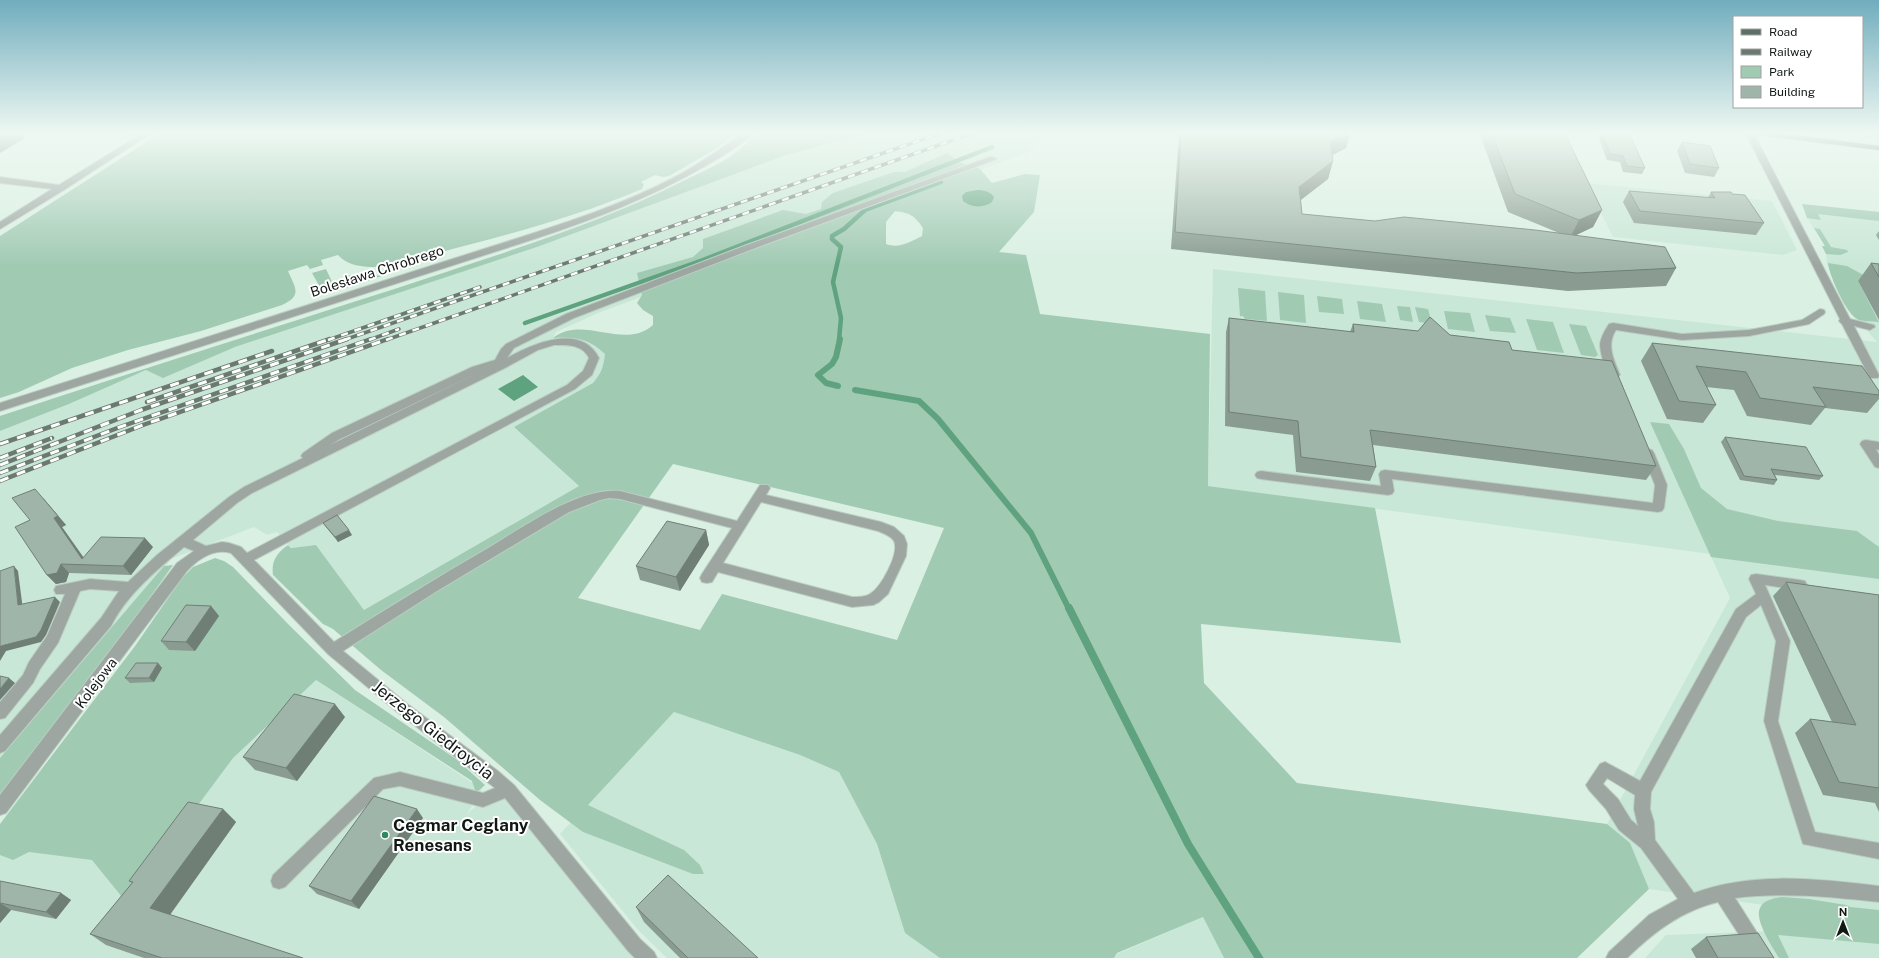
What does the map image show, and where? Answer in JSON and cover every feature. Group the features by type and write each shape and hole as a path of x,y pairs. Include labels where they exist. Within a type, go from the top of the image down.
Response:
{"street":[{"path":"0,226 79,177"},
{"name":"Bolesława Chrobrego","path":"0,407 497,248 637,198 682,177"},
{"path":"501,364 504,351 516,342 577,313 747,248 944,177"},
{"path":"1773,177 1844,321 1874,376"},
{"path":"0,180 61,188"},
{"path":"1619,384 1604,345 1606,335 1613,326 1682,337 1763,330 1805,322 1820,312"},
{"path":"1844,321 1870,327"},
{"path":"0,746 106,622 111,609 183,541 233,500 248,490 298,466 318,447 343,433 476,369 501,364 540,345 564,342 589,348 594,358 588,373 571,388 244,560"},
{"path":"1262,474 1388,491 1386,474 1658,508 1661,485 1643,442"},
{"path":"1879,446 1866,444 1879,464"},
{"path":"707,578 761,492 881,527 895,534 901,541 902,549 885,589 874,599 859,602 852,602 715,566"},
{"path":"333,650 432,588 566,509 598,496 609,494 620,496 740,526"},
{"path":"183,541 206,551"},
{"name":"Jerzego Giedroycia","path":"192,558 206,551 220,548 232,548 333,650 401,707 493,776 508,790 634,945 648,958"},
{"name":"Kolejowa","path":"0,808 88,694 177,573 192,558"},
{"path":"1818,587 1756,579 1783,641 1771,721 1809,839 1879,851"},
{"path":"0,713 28,679 34,666 53,640 68,588 90,584 132,588"},
{"path":"1647,843 1646,822 1642,809 1643,792 1741,613 1763,596"},
{"path":"1643,792 1605,769 1594,785 1612,804 1625,825 1647,843 1691,902"},
{"path":"279,881 379,783 400,779 483,800 508,790"},
{"path":"1622,956 1655,921 1691,902 1721,892 1755,886 1789,885 1879,894"},
{"path":"1721,892 1764,958"}],"shaded area":[{"path":"727,177 963,177 598,313 556,332 553,338 578,338 596,346 605,354 604,365 600,375 593,383 582,390 514,427 579,486 364,610 316,545 291,548 277,532 267,535 254,527 171,559 0,758 0,431 69,404 146,370 235,347 537,247"},
{"path":"1586,183 1772,201 1797,250 1783,255 1613,237"},
{"path":"977,190 990,193 994,197 992,202 981,206 974,206 963,201 962,196 966,192"},
{"path":"1802,204 1879,212 1879,958 1645,958 1666,935 1776,931 1807,911 1649,889 1607,824 1730,598 1710,554 1208,486 1213,269 1877,342 1843,303 1827,264 1826,254 1822,246 1825,246 1807,218"},
{"path":"523,375 538,387 514,401 498,389"},
{"path":"293,665 482,789 467,814 483,800 508,790 648,958 0,958 0,832"},
{"path":"674,712 800,755 839,772 877,844 905,933 940,958 667,958 639,931 560,834"},
{"path":"1203,917 1224,958 1114,958 1117,954"}],"green space":[{"path":"92,177 652,177 641,182 644,184 642,189 575,214 419,259 377,267 351,264 346,262 338,255 321,260 323,265 310,269 307,265 288,271 296,291 293,298 282,305 201,331 128,350 72,368 19,392 0,398 0,236"},
{"path":"693,177 727,177 537,247 235,347 163,378 146,370 69,404 0,431 0,416 330,310 532,243 592,221 652,196"},
{"path":"880,177 987,177 992,183 1015,177 1040,177 1034,212 999,252 1026,255 1040,314 1210,334 1208,486 1375,508 1401,643 1201,624 1204,683 1297,783 1607,824 1630,843 1649,889 1577,958 1224,958 1203,917 1117,953 1114,958 940,958 905,933 877,844 839,772 800,755 674,712 588,805 684,850 700,865 704,874 693,874 583,832 540,800 444,717 381,670 333,629 323,624 273,575 274,561 281,551 288,545 291,548 316,545 364,610 579,486 514,427 593,383 602,370 605,354 593,345 575,338 553,338 565,332 577,330 590,330 629,335 642,332 653,325 653,316 643,310 637,303 642,295 637,273 693,257 703,248 703,239 783,210 806,214 821,209 822,202 833,193","holes":["895,211 914,217 917,220 923,228 922,236 900,245 895,246 886,244 886,222","673,464 944,528 897,640 722,594 700,630 578,598"]},
{"path":"1802,204 1879,212 1879,221 1818,214 1821,220 1807,218"},
{"path":"1814,228 1820,229 1831,247 1847,250 1848,252 1840,255 1826,254 1822,246 1825,246"},
{"path":"1828,263 1847,266 1867,277 1858,281 1879,322 1859,320 1853,315 1843,302 1831,276"},
{"path":"326,269 333,284 332,291 330,293 321,289 312,273"},
{"path":"344,275 385,275 346,288 347,282"},
{"path":"1238,288 1265,291 1267,321 1245,319 1243,316 1240,316"},
{"path":"1278,292 1304,295 1306,323 1280,320"},
{"path":"1317,296 1342,299 1344,314 1319,312"},
{"path":"1357,301 1382,304 1386,322 1360,319"},
{"path":"1397,306 1410,307 1413,322 1400,320"},
{"path":"1415,307 1428,309 1432,324 1419,322"},
{"path":"1444,311 1470,313 1475,332 1448,329"},
{"path":"1485,315 1510,318 1516,333 1490,331"},
{"path":"1526,319 1553,322 1564,353 1537,350"},
{"path":"1569,324 1586,326 1598,355 1595,357 1581,355"},
{"path":"1650,422 1669,424 1684,449 1701,488 1727,509 1778,521 1857,531 1879,547 1879,579 1711,557"},
{"path":"215,558 224,561 233,567 355,690 456,759 485,785 476,793 472,781 316,680 233,758 126,902 92,860 29,852 13,860 0,855 0,824 135,646 182,578 193,567"},
{"path":"173,565 120,639 0,795 0,758 164,566"},
{"path":"1782,897 1809,899 1850,907 1879,910 1879,944 1778,935 1789,958 1779,958 1765,934 1759,913 1760,908 1764,903"}],"building":[{"path":"1178,177 1312,177 1299,187 1302,214 1375,221 1404,217 1535,230 1665,247 1676,268 1577,273 1175,232"},
{"path":"1508,177 1586,177 1602,210 1579,220 1515,194"},
{"path":"1629,191 1715,198 1711,192 1731,192 1732,194 1745,195 1764,223 1640,211"},
{"path":"1871,263 1879,264 1879,277"},
{"path":"1430,317 1450,335 1509,342 1512,350 1612,361 1656,466 1370,430 1376,467 1301,457 1298,421 1229,412 1229,318 1354,332 1353,324 1418,331"},
{"path":"1652,343 1862,366 1879,391 1879,395 1813,387 1826,407 1760,398 1746,372 1696,366 1716,405 1679,401"},
{"path":"1725,437 1806,447 1823,476 1771,469 1777,480 1744,476"},
{"path":"35,489 58,516 54,518 82,559 101,537 145,538 123,566 61,564 57,573 47,575 15,527 30,520 12,498"},
{"path":"337,515 349,530 335,537 323,523"},
{"path":"667,521 706,530 676,577 636,566"},
{"path":"14,566 18,605 55,597 41,630 36,637 0,647 0,571"},
{"path":"1786,582 1879,595 1879,788 1839,782 1810,719 1856,725"},
{"path":"186,605 211,606 186,642 161,641"},
{"path":"136,663 158,663 149,678 125,678"},
{"path":"0,676 9,678 0,689"},
{"path":"294,694 335,704 286,768 243,757"},
{"path":"374,796 417,809 351,901 309,886"},
{"path":"188,802 223,809 150,908 303,958 162,958 90,934 133,882 129,881"},
{"path":"668,875 758,958 688,958 636,907"},
{"path":"0,881 61,893 46,912 0,903"},
{"path":"1758,933 1774,958 1718,958 1706,937"}],"waterway":[{"path":"525,323 703,260 916,177"},
{"path":"839,340 841,318 833,282 841,247 832,239 832,236 844,229 865,210 941,182"},
{"path":"838,386 826,383 818,375 832,364 836,357 840,339"},
{"path":"855,390 919,401 938,419 1031,533 1069,609"},
{"path":"1069,608 1188,844 1259,958"}],"railway":[{"path":"344,340 815,177"},
{"path":"386,340 849,177"},
{"path":"328,340 480,287"},
{"path":"369,340 399,329"},
{"path":"147,402 330,339"},
{"path":"0,465 141,410 347,339"},
{"path":"0,473 120,427 371,339"},
{"path":"0,481 143,425 388,339"},
{"path":"0,444 272,351"},
{"path":"0,458 52,438"}],"place":[{"name":"Cegmar Ceglany Renesans","path":"385,835"}]}
